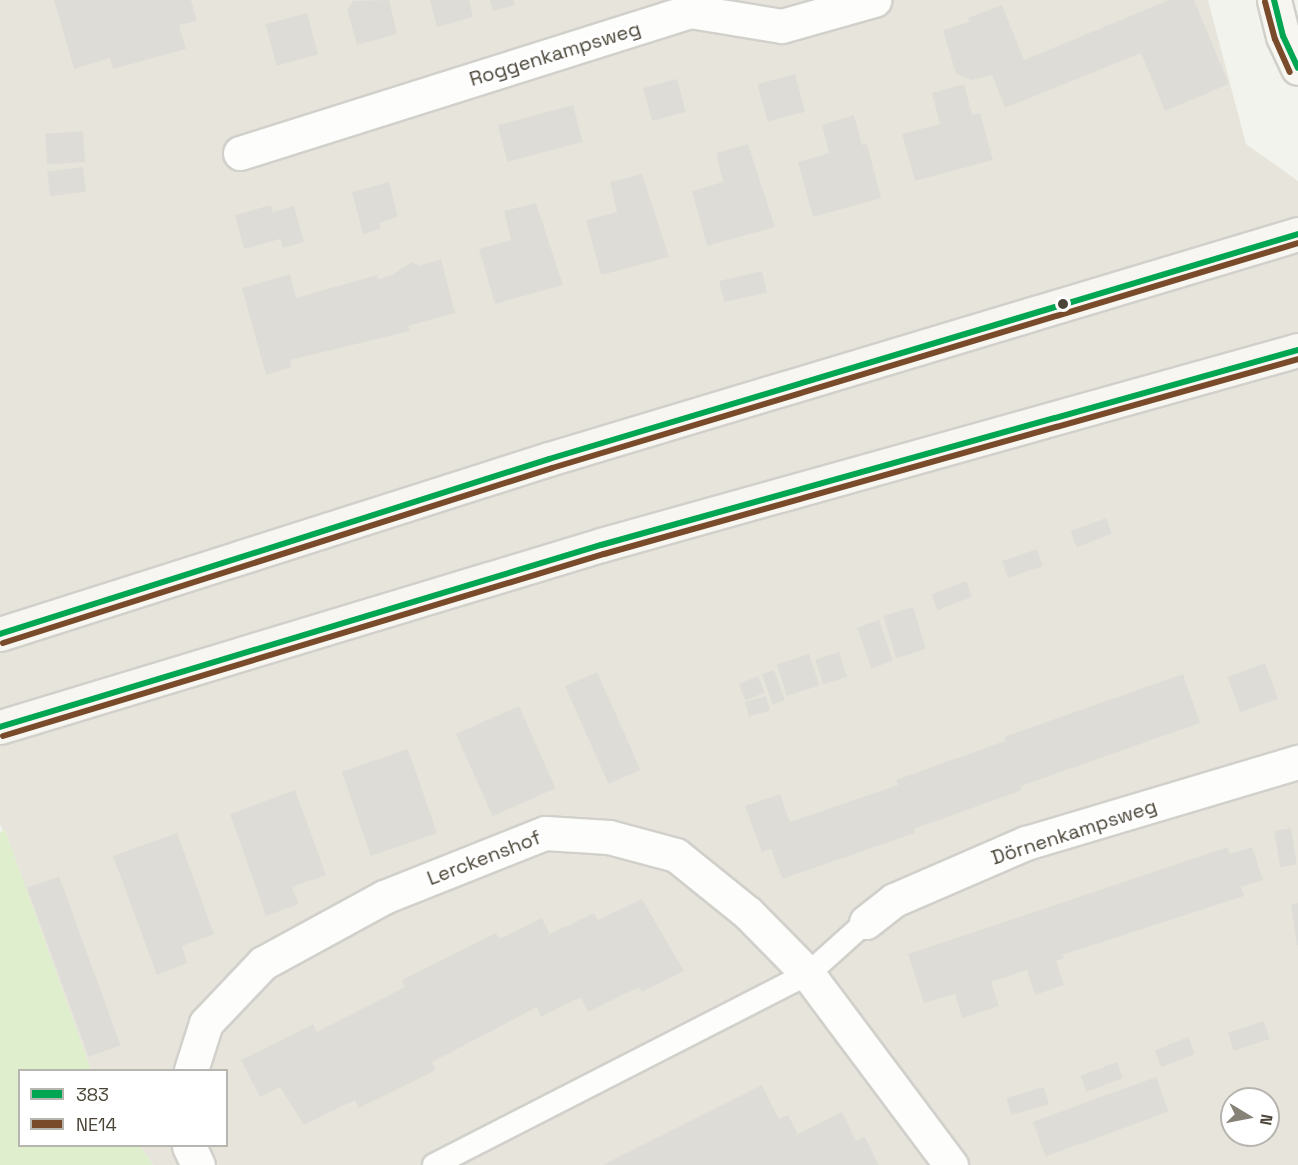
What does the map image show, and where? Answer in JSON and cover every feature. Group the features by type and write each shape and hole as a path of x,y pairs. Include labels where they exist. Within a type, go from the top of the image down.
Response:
{"street":[{"name":"Roggenkampsweg","path":"240,153 690,11 782,26 874,0"},
{"path":"1274,0 1283,36 1298,68"},
{"path":"0,634 549,459 1298,234"},
{"path":"0,727 635,536 1298,350"},
{"name":"Dörnenkampsweg","path":"866,922 894,900 1026,843 1298,762"},
{"name":"Lerckenshof","path":"192,1069 206,1023 263,963 384,897 545,833 609,837 676,855 748,913 808,974 951,1165"},
{"path":"189,1147 198,1165"}],"lane":[{"name":"Dörnenkampsweg","path":"808,974 866,922"},
{"path":"434,1165 808,974"}],"shaded area":[{"path":"0,0 1208,0 1246,144 1298,181 1298,1165 153,1165 141,1147 228,1147 228,1069 91,1069 0,824"}],"green space":[{"path":"5,830 91,1069 18,1069 18,1147 141,1147 153,1165 0,1165 0,832"}],"building":[{"path":"54,0 191,0 197,21 179,25 186,49 113,69 110,58 74,69"},
{"path":"389,0 397,34 357,45 347,10 353,1"},
{"path":"430,0 469,0 473,17 437,27"},
{"path":"490,0 513,0 515,5 493,11"},
{"path":"1169,0 1194,0 1229,84 1165,111 1141,53 1005,108 992,75 972,80 956,74 943,30 970,22 968,18 1002,5 1024,60"},
{"path":"307,13 318,55 277,66 265,24"},
{"path":"795,74 805,112 767,122 757,84"},
{"path":"677,79 686,112 652,121 643,88"},
{"path":"964,84 972,115 980,113 993,160 915,181 902,134 940,124 932,93"},
{"path":"573,105 583,142 507,162 498,125"},
{"path":"854,115 862,145 867,144 881,198 813,217 798,162 829,153 822,125"},
{"path":"83,131 85,162 47,165 45,134"},
{"path":"748,144 775,227 707,246 692,191 723,182 716,153"},
{"path":"83,167 86,192 50,196 47,171"},
{"path":"642,174 669,257 601,275 586,220 617,212 610,182"},
{"path":"389,182 398,217 379,223 381,229 363,234 352,192"},
{"path":"536,203 563,285 495,304 479,249 511,240 504,211"},
{"path":"271,205 273,212 294,206 304,242 283,248 280,239 244,249 235,215"},
{"path":"441,259 455,313 408,326 410,331 290,360 292,367 266,375 242,288 290,274 296,298 377,275 378,279 392,275 412,262 419,266"},
{"path":"762,271 767,292 724,302 719,281"},
{"path":"1106,518 1112,534 1077,547 1071,532"},
{"path":"1037,549 1043,566 1008,578 1002,561"},
{"path":"966,581 972,597 938,610 931,594"},
{"path":"913,607 926,649 896,658 883,616"},
{"path":"879,620 893,661 871,668 857,627"},
{"path":"839,652 847,677 823,684 815,660"},
{"path":"809,654 819,685 787,696 777,665"},
{"path":"1265,663 1278,699 1240,712 1227,677"},
{"path":"774,670 785,700 773,705 762,674"},
{"path":"597,672 641,770 609,784 565,686"},
{"path":"1183,674 1200,723 1021,786 1022,790 914,829 915,833 782,879 771,849 762,852 745,806 780,794 790,822 898,785 896,780 1005,741 1004,737"},
{"path":"758,676 765,693 745,701 739,684"},
{"path":"766,696 770,710 749,716 745,702"},
{"path":"519,706 556,788 493,816 456,734"},
{"path":"408,749 437,833 371,856 342,772"},
{"path":"295,790 326,875 292,887 299,904 266,916 230,814"},
{"path":"1291,828 1297,865 1280,867 1274,831"},
{"path":"177,833 214,934 182,946 187,963 157,975 113,856"},
{"path":"1228,847 1230,854 1252,847 1263,880 1241,887 1244,896 1062,955 1064,958 1056,961 1064,985 1035,995 1027,970 991,982 999,1006 962,1018 955,994 924,1003 908,954"},
{"path":"59,876 121,1045 89,1057 27,888"},
{"path":"642,899 684,971 642,992 639,987 588,1012 581,997 541,1017 537,1007 432,1062 436,1070 359,1108 355,1100 304,1125 280,1087 260,1097 241,1060 313,1024 317,1032 405,987 402,980 496,933 499,939 542,918 550,934 594,913 598,920"},
{"path":"1298,903 1298,945 1297,945 1291,905"},
{"path":"1264,1021 1270,1039 1234,1051 1228,1033"},
{"path":"1188,1037 1195,1054 1161,1067 1155,1050"},
{"path":"1117,1062 1123,1078 1087,1092 1081,1076"},
{"path":"1156,1077 1169,1112 1046,1157 1033,1122"},
{"path":"762,1085 779,1119 788,1115 798,1134 842,1112 856,1141 865,1137 879,1165 603,1165"},
{"path":"1044,1087 1049,1104 1011,1115 1007,1098"}],"transit line":[{"name":"383","path":"1274,0 1283,36 1298,68"},
{"name":"NE14","path":"1265,2 1275,39 1290,72"},
{"name":"383","path":"0,634 549,459 1298,234"},
{"name":"NE14","path":"3,643 552,468 1298,243"},
{"name":"383","path":"0,727 601,545 1298,350"},
{"name":"NE14","path":"3,736 604,554 1298,359"}]}
